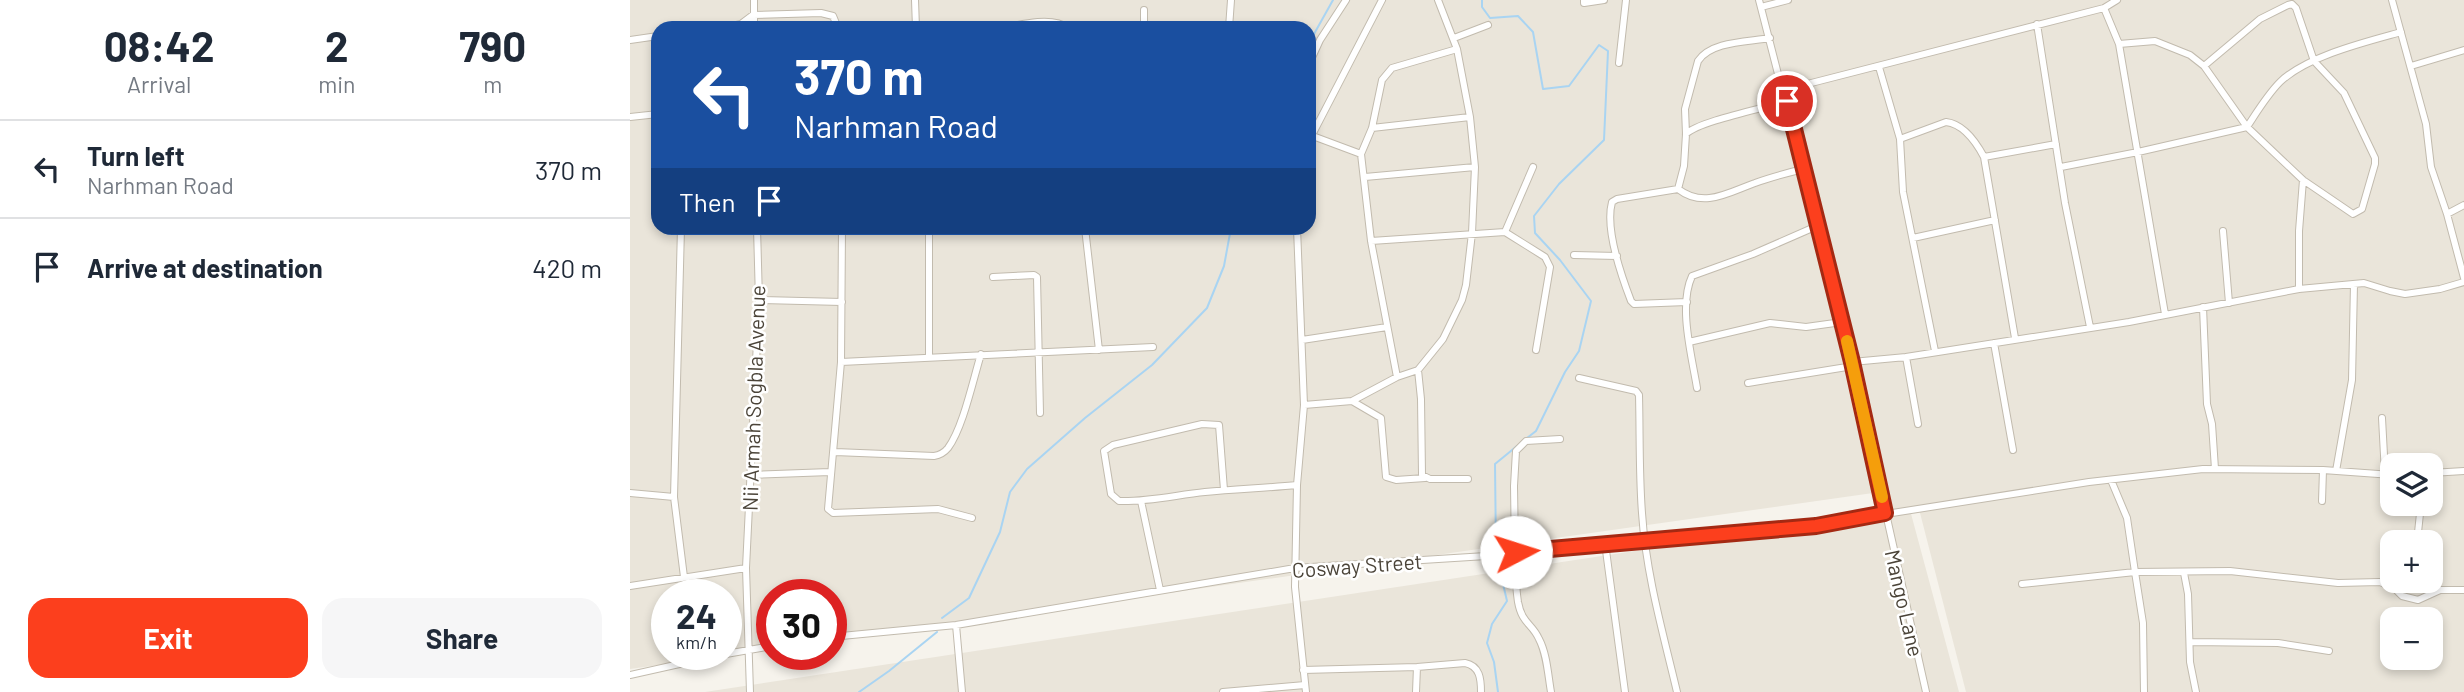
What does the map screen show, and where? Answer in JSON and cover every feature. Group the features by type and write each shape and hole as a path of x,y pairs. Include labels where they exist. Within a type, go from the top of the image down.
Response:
{"street":[{"path":"753,21 754,0"},
{"path":"915,0 916,21"},
{"path":"1230,21 1231,0"},
{"path":"1316,49 1346,0"},
{"path":"1316,124 1382,0"},
{"path":"1304,405 1352,401 1397,377 1418,370 1443,339 1462,300 1472,233 1475,167 1470,117 1457,49 1438,0"},
{"path":"1584,0 1584,3 1604,0"},
{"path":"1619,63 1626,0"},
{"path":"1760,4 1788,0"},
{"path":"1784,90 2104,8 2117,0"},
{"path":"1748,383 2090,327 2299,289 2364,282 2405,294 2440,289 2464,280 2447,214 2431,167 2426,124 2392,0"},
{"name":"Mango Lane","path":"1760,4 1853,364 1926,692"},
{"path":"2119,44 2155,41 2190,54 2204,66 2247,127 2303,180 2353,214 2362,209 2375,158 2344,93 2314,61 2297,8 2292,4 2260,19 2204,66"},
{"path":"2104,8 2119,44 2165,313"},
{"path":"1143,10 1144,21"},
{"path":"745,21 753,15 821,12 833,16 835,21"},
{"path":"2037,24 2065,203 2090,327"},
{"path":"1454,38 1488,25"},
{"path":"2061,167 2247,127 2281,81 2314,61 2401,32"},
{"path":"630,40 651,37"},
{"path":"1678,189 1683,176 1685,109 1694,72 1702,55 1714,48 1770,38"},
{"path":"1397,377 1371,241 1361,153 1372,128 1382,80 1386,74 1392,68 1457,49"},
{"path":"2411,65 2464,50"},
{"path":"1879,67 1900,139 1903,192 1935,351"},
{"path":"1686,134 1692,129 1787,101"},
{"path":"630,117 651,115"},
{"path":"1372,128 1470,117"},
{"path":"1900,139 1946,122 1960,126 1979,147 1984,157 2015,338"},
{"path":"1316,137 1361,153"},
{"path":"1984,157 2056,144"},
{"path":"1365,177 1475,167"},
{"path":"1505,232 1533,167"},
{"path":"1687,302 1634,304 1629,296 1611,229 1612,202 1631,196 1678,189 1690,196 1718,198 1758,182 1803,169"},
{"path":"2299,289 2299,230 2303,180"},
{"path":"2447,214 2464,205"},
{"path":"1913,238 1995,220"},
{"path":"1697,388 1689,342 1687,302 1689,283 1695,273 1753,254 1817,226"},
{"path":"1371,241 1505,232 1545,257 1549,264 1536,350"},
{"path":"2223,232 2229,303"},
{"path":"681,235 674,497 684,577"},
{"name":"Nii Armah Sogbla Avenue","path":"750,692 746,568 759,300 757,235"},
{"path":"842,235 841,362 828,509 833,513 938,509 972,518"},
{"path":"929,235 929,357"},
{"path":"1086,235 1099,350"},
{"path":"1223,692 1306,688 1295,568 1297,485 1304,405 1297,235"},
{"path":"1574,255 1617,256"},
{"path":"993,277 1036,275 1040,413"},
{"path":"2336,471 2352,380 2354,284"},
{"path":"759,300 842,302"},
{"path":"2203,307 2207,404 2213,424 2215,469"},
{"path":"1689,342 1770,323 1822,327 1842,322"},
{"path":"1302,340 1387,327"},
{"path":"1994,343 2013,450"},
{"path":"841,362 1153,347"},
{"path":"835,452 934,456 946,450 964,411 981,354"},
{"path":"1906,357 1918,424"},
{"path":"1418,370 1422,467 1425,478"},
{"path":"1580,377 1638,393 1644,540 1653,593 1677,692"},
{"path":"1352,401 1381,418 1386,477 1396,480 1468,479"},
{"path":"2382,418 2386,453"},
{"path":"1224,491 1219,425 1210,423 1107,447 1104,456 1114,499 1119,501 1297,485"},
{"path":"1514,552 1516,451 1526,441 1560,439"},
{"name":"Cosway Street","path":"847,635 956,625 1295,568 1486,556 1816,526 1885,513 2111,480 2215,469 2323,470 2380,474"},
{"path":"2322,501 2323,470"},
{"path":"2443,472 2464,471"},
{"path":"750,475 830,472"},
{"path":"2111,480 2127,518 2143,623 2144,692"},
{"path":"630,493 674,497"},
{"path":"1141,501 1160,590"},
{"path":"1605,544 1625,692"},
{"path":"1525,551 1526,564 1517,577 1518,600 1521,616 1541,642 1551,692"},
{"path":"630,586 746,568"},
{"path":"2022,584 2135,572 2230,571 2328,583 2380,582"},
{"path":"2184,573 2188,594 2190,662 2196,692"},
{"path":"2443,590 2464,590"},
{"path":"2399,593 2418,600 2433,593"},
{"path":"956,625 962,692"},
{"path":"2190,642 2287,644 2329,651"},
{"path":"742,650 756,648"},
{"path":"1303,670 1465,663 1473,664 1478,670 1481,692"},
{"path":"1416,692 1417,667"},
{"path":"630,676 656,670"}],"shaded area":[{"path":"630,0 2464,0 2464,692 1966,692 1919,509 1910,510 1959,692 705,692 1885,513 1880,492 847,639 847,579 756,579 756,651 742,653 742,579 651,579 651,666 630,669"}],"waterway":[{"path":"1316,30 1333,0"},
{"path":"1482,0 1482,7 1490,18 1518,16 1533,32 1543,89 1569,86 1599,45 1608,51 1604,140 1559,184 1534,216 1535,233 1560,260 1591,301 1579,351 1565,372 1536,431 1527,438"},
{"path":"942,618 969,598 1000,532 1010,492 1027,469 1085,418 1152,365 1207,308 1224,266 1230,235"},
{"path":"1496,552 1495,464 1517,446"},
{"path":"1497,558 1507,601 1492,624 1487,643 1494,662 1498,692"},
{"path":"859,692 937,632"}],"slow traffic":[{"path":"1847,341 1882,497"}],"route":[{"path":"1516,552 1816,526 1885,513 1852,362 1787,101"}]}
